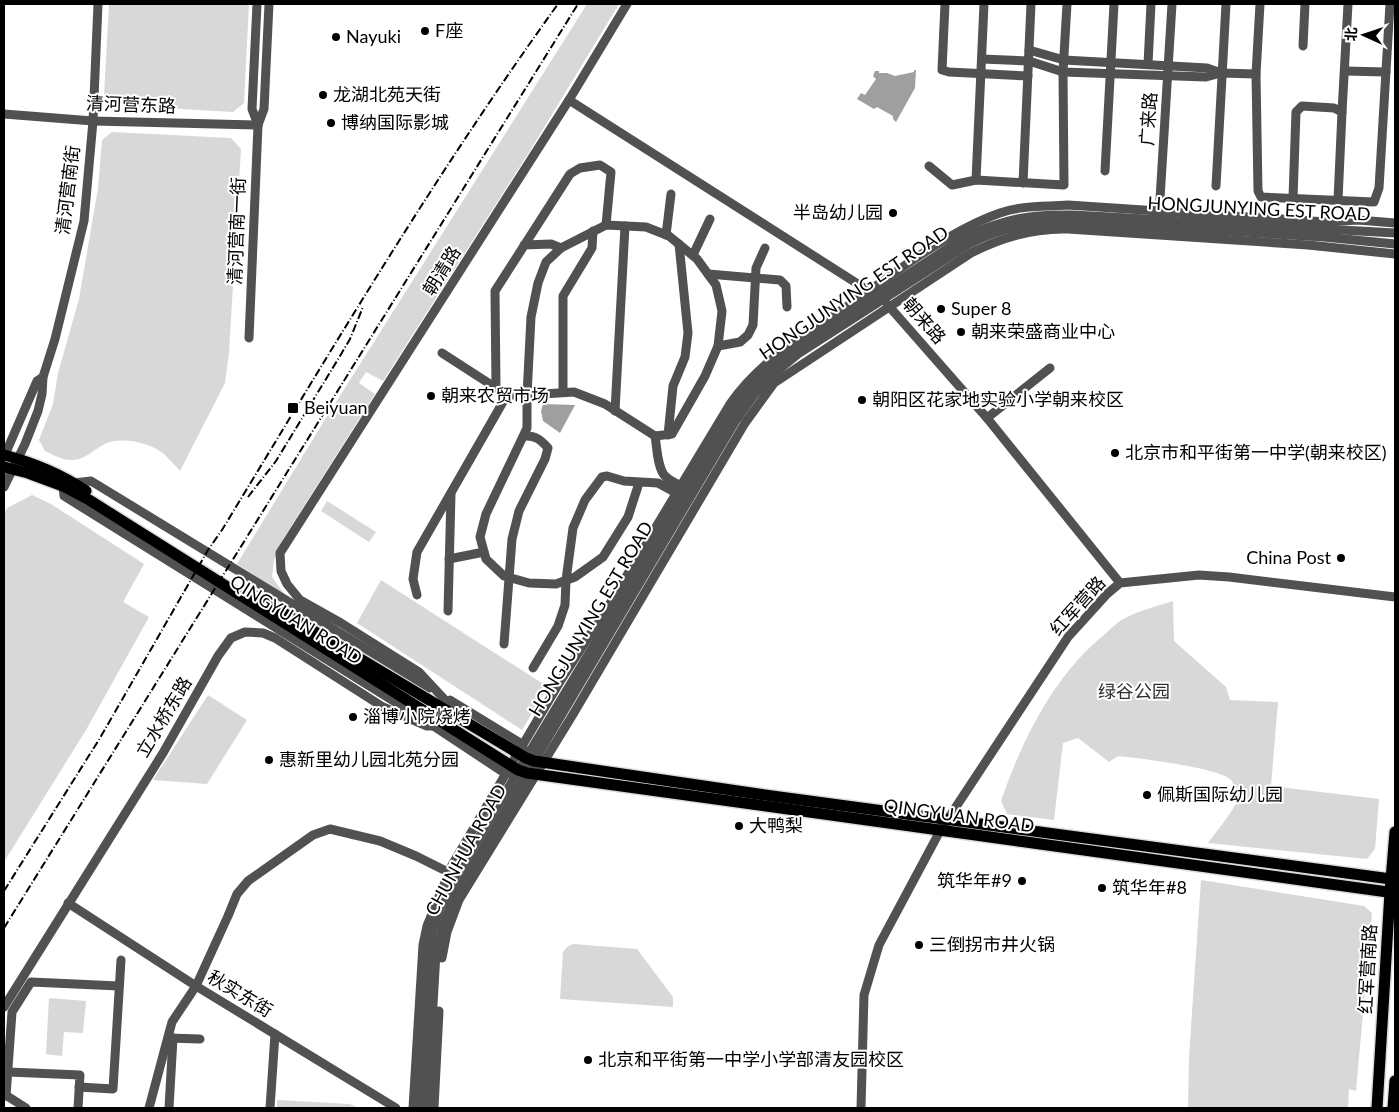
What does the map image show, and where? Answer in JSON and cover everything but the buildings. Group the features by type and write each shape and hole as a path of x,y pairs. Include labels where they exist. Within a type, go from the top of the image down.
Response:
{"main road":[{"name":"QINGYUAN ROAD","path":"4,456 11,465 35,464 469,726 529,756 772,796 1393,878"},
{"name":"QINGYUAN ROAD","path":"69,484 519,772 1392,893"},
{"name":"红军营南路","path":"1377,1108 1392,921 1395,832"},
{"path":"1393,1108 1395,1081"}],"street":[{"name":"清河营南街","path":"4,487 11,465 38,411 43,377 55,339 84,221 92,121 98,4"},
{"name":"清河营南一街","path":"258,4 252,108 258,125"},
{"name":"清河营南一街","path":"249,338 258,125 264,109 269,4"},
{"name":"朝清路","path":"441,695 419,672 300,600 287,584 281,571 280,553 569,100 627,4"},
{"path":"945,4 942,70 949,72 1028,76"},
{"path":"976,180 984,4"},
{"path":"1023,183 1031,4"},
{"path":"929,166 952,185 976,180 1064,185 1063,72 1067,4"},
{"path":"1105,171 1114,4"},
{"path":"1148,64 1151,4"},
{"name":"广来路","path":"1158,228 1172,4"},
{"path":"1216,186 1226,4"},
{"path":"1260,4 1256,74 1258,191 1261,197 1374,202 1379,188 1390,4"},
{"path":"1303,46 1305,4"},
{"path":"1338,200 1348,4"},
{"path":"1029,50 1064,60 1208,68 1221,73"},
{"path":"982,60 1029,61 1063,72 1206,77 1221,73 1256,74"},
{"path":"1344,71 1386,72"},
{"name":"朝来路","path":"569,100 879,298 987,418 1120,582"},
{"path":"1293,198 1296,112 1302,106 1334,108 1342,112"},
{"name":"清河营东路","path":"4,114 92,121 258,125"},
{"path":"496,388 494,291 570,174 580,168 600,165 611,172 606,225"},
{"path":"666,235 671,194"},
{"path":"529,756 700,500 745,423 774,384 965,228 1004,212 1041,206 1068,205 1326,222 1358,220 1395,223"},
{"name":"HONGJUNYING EST ROAD","path":"529,756 685,493 754,395 772,376 798,354 965,237 1005,221 1029,216 1057,214 1158,228 1324,237 1395,244"},
{"path":"693,256 710,219"},
{"path":"442,353 507,395 527,395 574,392 605,404 655,436 672,434 705,376 718,346 722,311 716,285 708,274 693,256 666,235 646,227 606,225 561,248 546,262 538,283 531,317 527,395 527,428 486,514 480,537 486,559 504,576 529,583 556,584 575,577 603,557 628,517 639,483"},
{"path":"616,411 625,226"},
{"path":"434,1108 441,961 447,932 459,900 519,772 685,493 730,404 752,377 778,352 879,298 993,242 1022,233 1046,229 1158,228 1395,254"},
{"name":"HONGJUNYING EST ROAD","path":"1158,228 1395,232"},
{"path":"563,392 564,296 592,248 593,231"},
{"path":"524,245 551,244 561,248"},
{"path":"668,434 673,386 685,357 688,333 679,244"},
{"path":"718,346 740,342 753,325 756,268 764,248"},
{"path":"708,274 780,280 786,286 787,307"},
{"path":"987,418 1050,368"},
{"name":"清河营南街","path":"4,456 37,381 43,377"},
{"path":"417,595 413,579 417,552 507,395"},
{"path":"504,644 512,540 518,511 545,458 548,448 541,440 524,436"},
{"path":"655,436 657,454 664,474 685,493"},
{"path":"650,483 661,465"},
{"path":"533,668 558,626 565,606 566,580 573,528 585,500 602,477 607,476 639,483 658,483 700,500"},
{"name":"QINGYUAN ROAD","path":"519,772 439,732 433,726 64,496 69,484 91,481 441,695 529,756"},
{"path":"448,611 451,492"},
{"path":"449,559 484,552"},
{"name":"红军营路","path":"861,1108 864,996 879,944 948,818 1068,638 1120,582 1174,577 1229,577 1395,597"},
{"name":"立水桥东路","path":"4,1007 68,902 163,754 218,656 231,638 245,632 263,632 383,707 427,726 433,726"},
{"path":"441,695 469,726"},
{"path":"433,726 455,730"},
{"name":"CHUNHUA ROAD","path":"420,1108 429,947 440,908 452,874 529,756"},
{"name":"CHUNHUA ROAD","path":"427,1108 436,954 444,920 519,772"},
{"path":"169,1108 172,1022 196,986 237,894 248,881 313,835 330,830 380,841 452,874 427,926 422,945 413,1108"},
{"name":"秋实东街","path":"68,902 196,986 396,1108"},
{"path":"79,1087 113,1089 121,960"},
{"path":"26,1108 5,1095 12,1012 31,982 119,986"},
{"path":"270,1108 275,1034"},
{"path":"170,1038 200,1039"},
{"path":"150,1108 170,1038"},
{"path":"8,1072 80,1075 78,1108"}],"green space":[{"path":"109,4 249,4 244,103 233,112 112,105 104,95"},
{"path":"587,4 619,4 528,154 383,381 366,372 359,383 375,394 283,539 274,560 272,577 285,595 237,564 321,426"},
{"path":"112,132 231,138 241,149 229,353 225,383 180,471 158,450 133,441 108,443 83,458 67,460 45,451 39,440 53,404 58,373 79,299 98,188 102,140"},
{"path":"32,495 51,504 144,564 123,602 149,617 86,730 4,862 4,514 7,508"},
{"path":"327,501 376,532 369,542 321,511"},
{"path":"381,580 548,687 522,730 357,623"},
{"name":"绿谷公园","path":"1173,601 1174,641 1226,687 1230,700 1278,702 1271,786 1379,799 1375,849 1367,859 1208,843 1235,805 1237,796 1231,780 1212,771 1160,761 1118,756 1109,762 1078,738 1063,743 1054,820 1007,814 1001,801 1009,778 1042,710 1070,669 1087,650 1120,621 1141,611"},
{"path":"208,695 247,720 207,784 153,780"},
{"path":"1201,880 1364,906 1372,913 1356,1091 1349,1089 1348,1108 1188,1108 1189,1057"},
{"path":"573,944 637,949 673,997 673,1007 560,999 563,952"},
{"path":"49,998 86,1001 83,1033 64,1032 62,1056 46,1054"},
{"path":"277,1100 350,1104 358,1108 277,1108"}],"shaded area":[{"path":"916,70 915,88 896,122 893,116 877,107 874,109 857,99 861,93 865,95 876,79 873,76 875,71 895,76 914,72"},
{"path":"543,404 575,405 560,433 543,421 541,411"}],"railway":[{"path":"4,891 100,738 208,550 385,264 469,132 558,4"},
{"path":"4,928 578,4"},
{"path":"248,497 276,461 340,356 350,339 363,307"}],"place":[{"name":"F座","path":"425,31"},
{"name":"Nayuki","path":"336,37"},
{"name":"龙湖北苑天街","path":"323,95"},
{"name":"博纳国际影城","path":"331,123"},
{"name":"半岛幼儿园","path":"893,213"},
{"name":"Super 8","path":"941,309"},
{"name":"朝来荣盛商业中心","path":"961,332"},
{"name":"朝来农贸市场","path":"431,396"},
{"name":"朝阳区花家地实验小学朝来校区","path":"862,400"},
{"name":"Beiyuan","path":"293,408"},
{"name":"北京市和平街第一中学(朝来校区)","path":"1115,453"},
{"name":"China Post","path":"1341,558"},
{"name":"淄博小院烧烤","path":"353,717"},
{"name":"惠新里幼儿园北苑分园","path":"269,760"},
{"name":"佩斯国际幼儿园","path":"1147,795"},
{"name":"大鸭梨","path":"739,826"},
{"name":"筑华年#9","path":"1022,881"},
{"name":"筑华年#8","path":"1102,888"},
{"name":"三倒拐市井火锅","path":"919,945"},
{"name":"北京和平街第一中学小学部清友园校区","path":"588,1060"}]}
